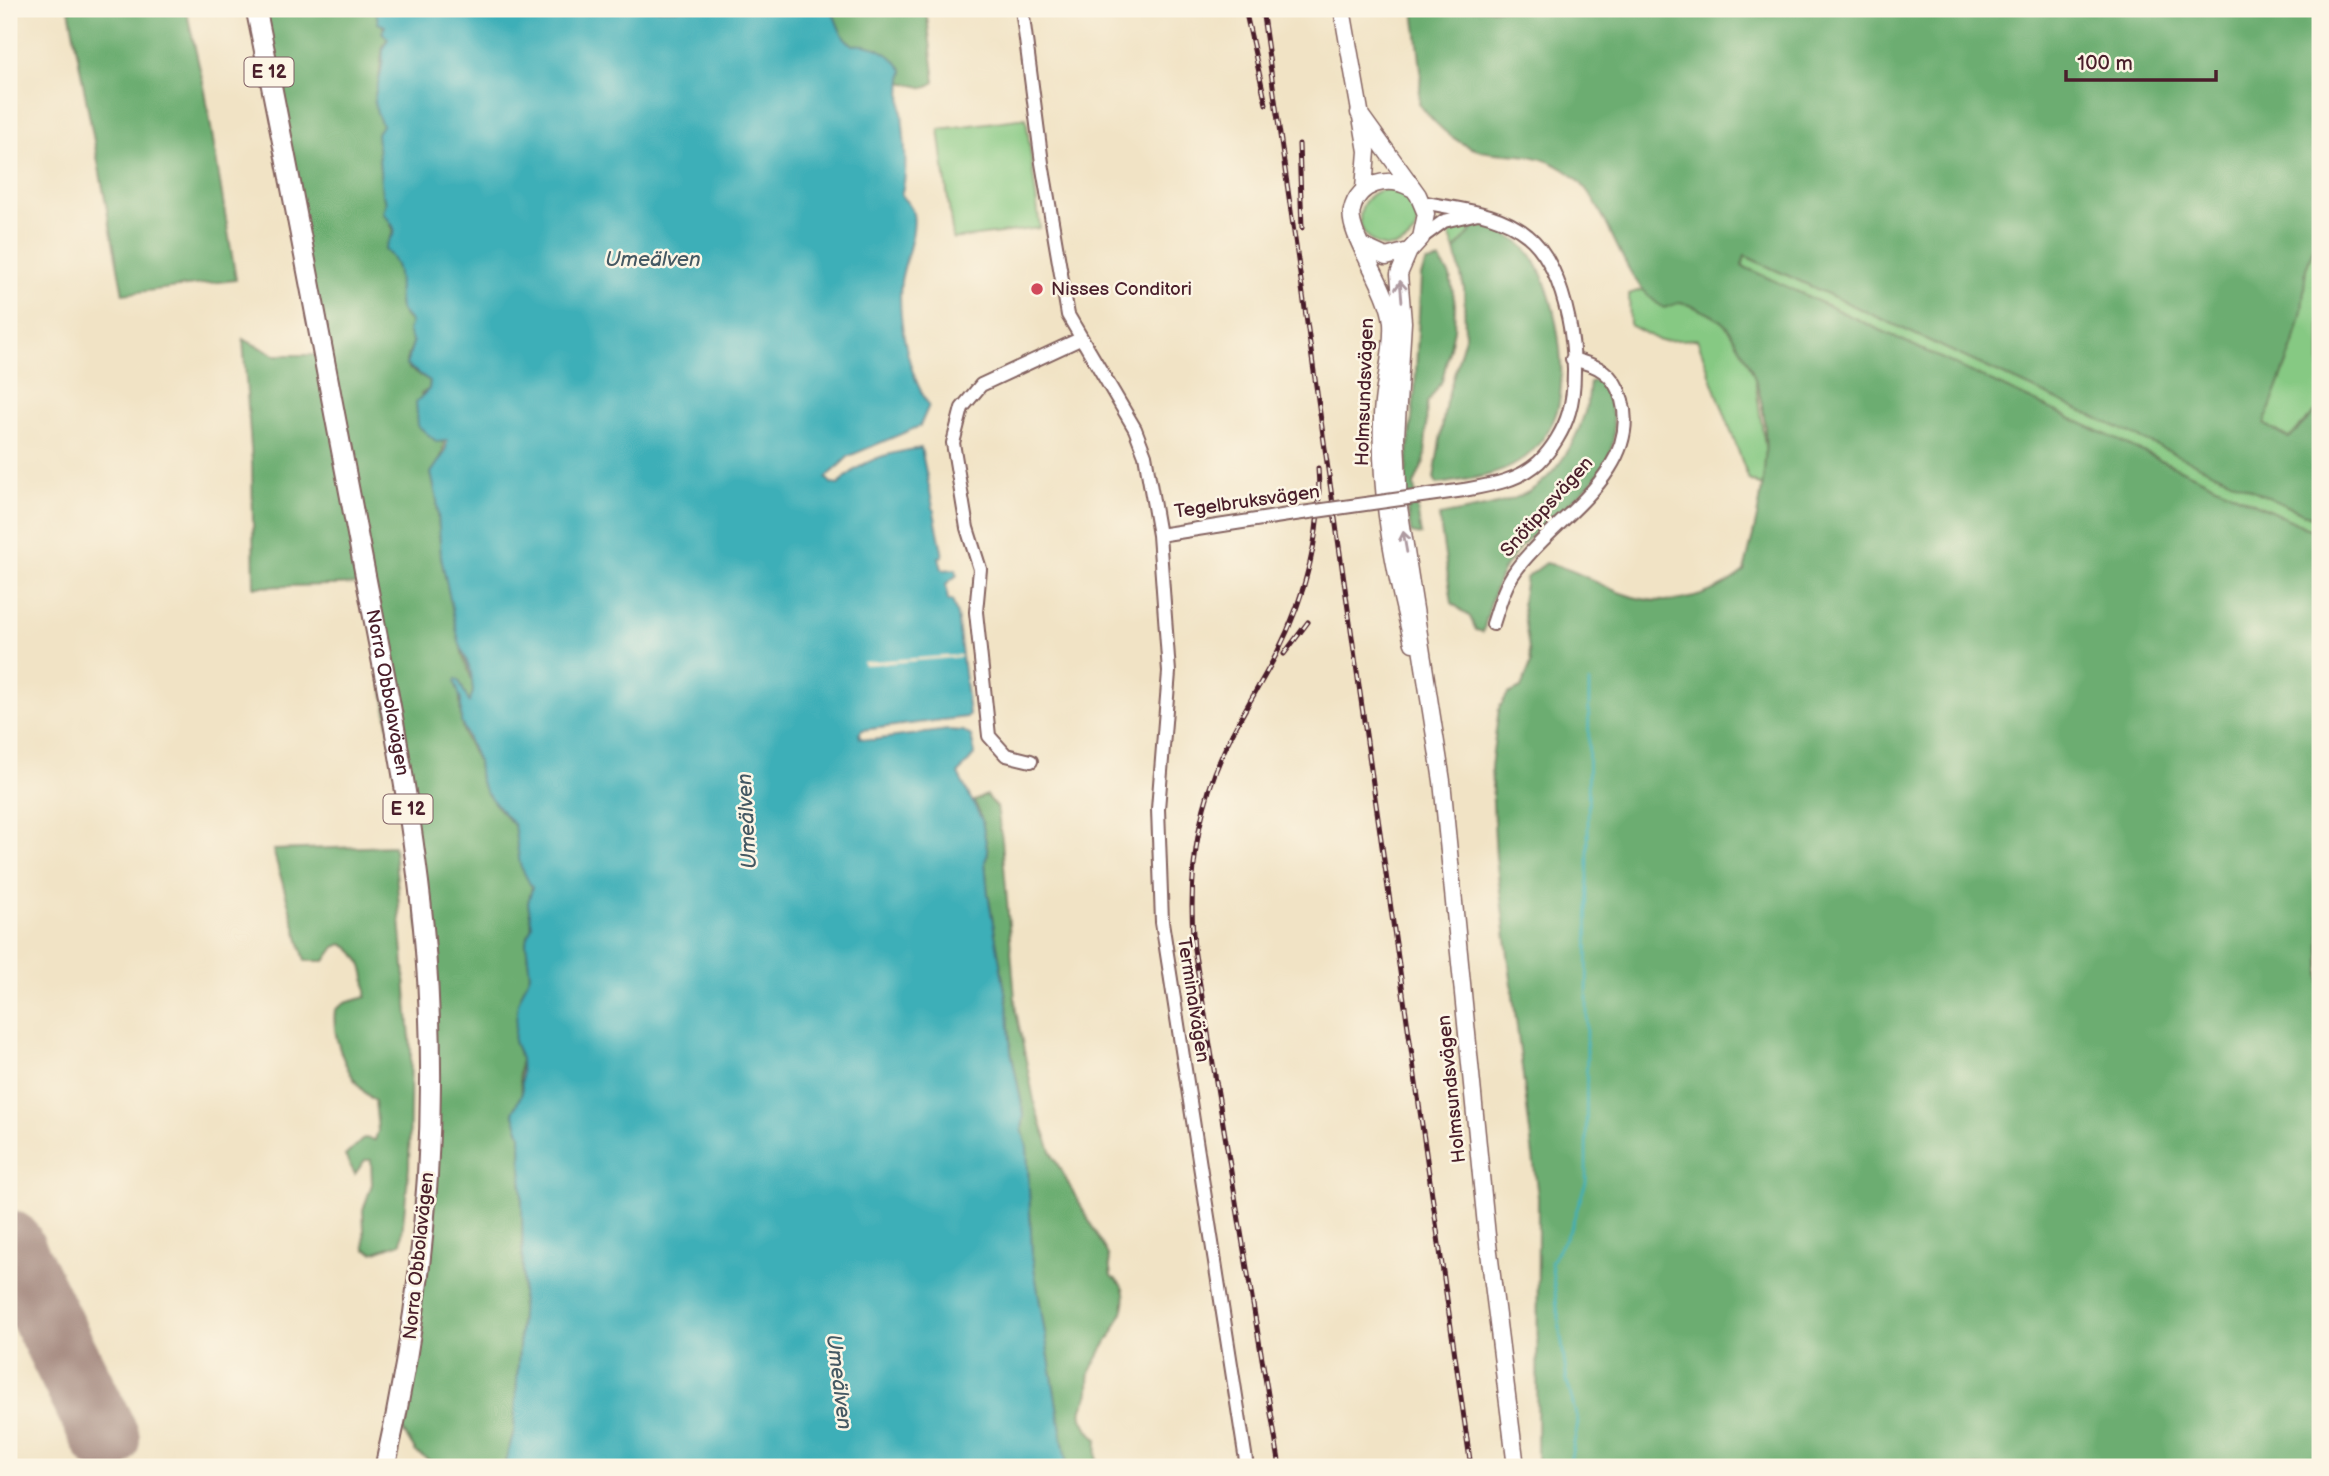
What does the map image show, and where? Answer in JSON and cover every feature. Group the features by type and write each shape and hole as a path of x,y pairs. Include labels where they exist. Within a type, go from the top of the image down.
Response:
{"highway":[{"name":"Norra Obbolavägen","path":"256,9 396,737 414,844 425,944 431,1061 426,1203 413,1327 385,1467"}],"main road":[{"name":"Holmsundsvägen","path":"1342,9 1368,163 1364,189 1356,199 1351,217 1354,235 1364,247 1385,290 1392,324 1382,414 1381,460 1386,514 1404,609 1432,706"},
{"name":"Holmsundsvägen","path":"1359,113 1422,202"},
{"path":"1364,189 1390,181 1411,188"},
{"path":"1421,238 1426,222 1422,202"},
{"name":"Holmsundsvägen","path":"1421,238 1409,251 1399,274 1404,322 1396,437 1399,507 1432,706 1487,1236 1516,1467"},
{"path":"1364,247 1386,257 1409,251"}],"street":[{"name":"Tegelbruksvägen","path":"1021,9 1060,279 1068,315 1080,340 1135,429 1145,456 1159,535 1464,490 1518,476 1538,462 1552,446 1570,411 1572,359 1564,294 1552,264 1543,250 1518,228 1478,213 1422,202"},
{"path":"1421,238 1444,221 1478,213"},
{"path":"1031,761 1006,755 989,736 976,612 980,569 967,528 953,443 962,408 981,385 1080,340"},
{"name":"Snötippsvägen","path":"1493,624 1504,591 1516,570 1594,487 1616,456 1621,440 1625,411 1612,377 1603,369 1572,359"},
{"name":"Terminalvägen","path":"1159,535 1169,672 1158,809 1162,922 1247,1467"}],"green space":[{"path":"69,9 186,9 205,91 236,280 123,294"},
{"path":"256,9 376,9 388,39 383,45 376,105 382,125 379,160 382,193 386,202 384,210 394,231 385,249 399,271 401,310 411,322 410,335 413,343 406,361 408,368 430,381 429,389 421,394 438,425 444,443 439,462 431,473 437,500 441,557 463,657 473,685 469,702 459,681 461,722 465,737 478,762 480,780 497,807 514,825 532,888 528,903 532,926 526,942 530,974 519,1003 520,1014 514,1041 521,1059 519,1074 522,1093 513,1112 521,1135 523,1281 514,1431 504,1467 440,1467 416,1452 396,1419 413,1327 428,986 367,584 254,587 252,462 243,339 275,355 322,355"},
{"path":"831,9 926,9 935,82 925,88 901,82 903,70 887,55 874,48 853,45 848,41"},
{"path":"1414,9 2320,9 2320,228 2306,269 2302,311 2294,344 2264,424 2289,438 2320,407 2320,521 1745,256 1742,266 2320,534 2320,1467 1537,1467 1538,1197 1496,858 1491,767 1499,708 1508,694 1521,688 1531,663 1522,602 1526,578 1546,563 1576,572 1621,593 1654,601 1702,595 1731,581 1744,571 1751,543 1762,486 1765,428 1753,372 1728,329 1714,317 1698,309 1681,302 1664,308 1648,295 1634,278 1604,219 1581,183 1565,170 1539,158 1481,151 1461,143 1426,113 1419,104 1421,70"},
{"path":"1026,118 1040,228 953,239 939,129"},
{"path":"1389,189 1400,191 1413,202 1418,218 1416,229 1405,242 1389,247 1378,245 1365,234 1360,218 1362,207 1373,194"},
{"path":"1465,221 1478,223 1455,250 1446,226"},
{"path":"1478,223 1514,239 1535,262 1544,281 1557,326 1560,394 1551,425 1542,440 1525,457 1510,467 1490,474 1437,484 1434,478 1446,402 1465,337 1464,288 1455,250"},
{"path":"2320,228 2320,407 2289,438 2264,424 2294,344 2306,269"},
{"path":"1745,256 2320,521 2320,534 1742,266"},
{"path":"1440,260 1450,276 1455,304 1454,330 1442,381 1427,403 1425,459 1414,485 1421,535 1411,533 1404,490 1415,390 1421,276 1426,263"},
{"path":"1712,265 1753,367 1772,491 1749,480 1697,339 1660,341 1630,325 1629,294"},
{"path":"1600,380 1612,414 1613,442 1604,465 1589,485 1525,542 1506,566 1495,590 1483,632 1476,630 1470,617 1452,603 1439,516 1507,501 1541,483 1553,472 1572,444 1585,413 1590,382"},
{"path":"986,795 997,807 1016,1011 1036,1110 1053,1156 1108,1255 1111,1276 1121,1285 1124,1296 1118,1322 1090,1373 1089,1393 1082,1411 1084,1423 1097,1439 1096,1467 1067,1467 1032,1255 1027,1147 1022,1129 1024,1115 1011,1051 1007,1003 988,894 985,861 988,854 982,820 974,801"},
{"path":"394,846 411,1050 409,1167 401,1243 373,1253 365,1249 363,1210 372,1184 371,1160 365,1160 355,1174 345,1156 364,1138 375,1140 378,1131 375,1101 350,1073 339,1048 335,1022 335,1010 345,1003 366,997 364,974 359,959 342,944 335,947 325,961 305,961 273,850"}],"water":[{"name":"Umeälven","path":"376,9 831,9 848,41 853,45 881,50 903,70 901,102 905,166 901,195 911,208 914,223 901,281 901,312 910,362 929,405 920,426 849,456 826,478 832,484 838,485 866,463 897,452 921,448 943,556 939,557 942,570 956,569 957,575 946,584 948,601 952,600 957,615 969,714 967,717 862,730 859,734 860,738 872,740 948,730 963,731 971,736 975,754 958,774 982,820 988,854 985,861 988,894 1007,1003 1011,1051 1024,1115 1022,1129 1027,1147 1032,1255 1067,1467 504,1467 514,1431 523,1281 521,1135 513,1112 522,1093 521,1059 514,1041 518,1003 530,974 526,942 532,926 528,903 532,888 520,865 514,825 487,794 480,780 478,762 461,722 461,700 455,682 456,679 459,681 469,702 473,692 471,672 459,642 441,557 437,500 431,473 445,452 447,441 437,442 418,426 416,402 429,389 430,381 406,365 413,343 408,331 411,322 400,308 397,270 385,250 395,231 383,213 386,202 382,194 377,133 382,125 375,106 375,94 381,74 383,49 388,39 382,32 385,26 378,23"}],"pier":[{"path":"962,657 864,665 863,662"}],"waterway":[{"path":"1569,1467 1578,1423 1567,1381 1551,1262 1571,1227 1586,1182 1589,682"}],"runway":[{"path":"9,1244 106,1439"}],"railway":[{"path":"1245,9 1266,104"},
{"path":"1262,9 1471,1467"},
{"path":"1299,144 1302,228"},
{"path":"1280,1467 1194,949 1192,899 1196,848 1214,775 1236,726 1277,653 1304,586 1318,516 1318,468"},
{"path":"1284,654 1308,622"}],"place":[{"name":"Nisses Conditori","path":"1037,289"}]}
